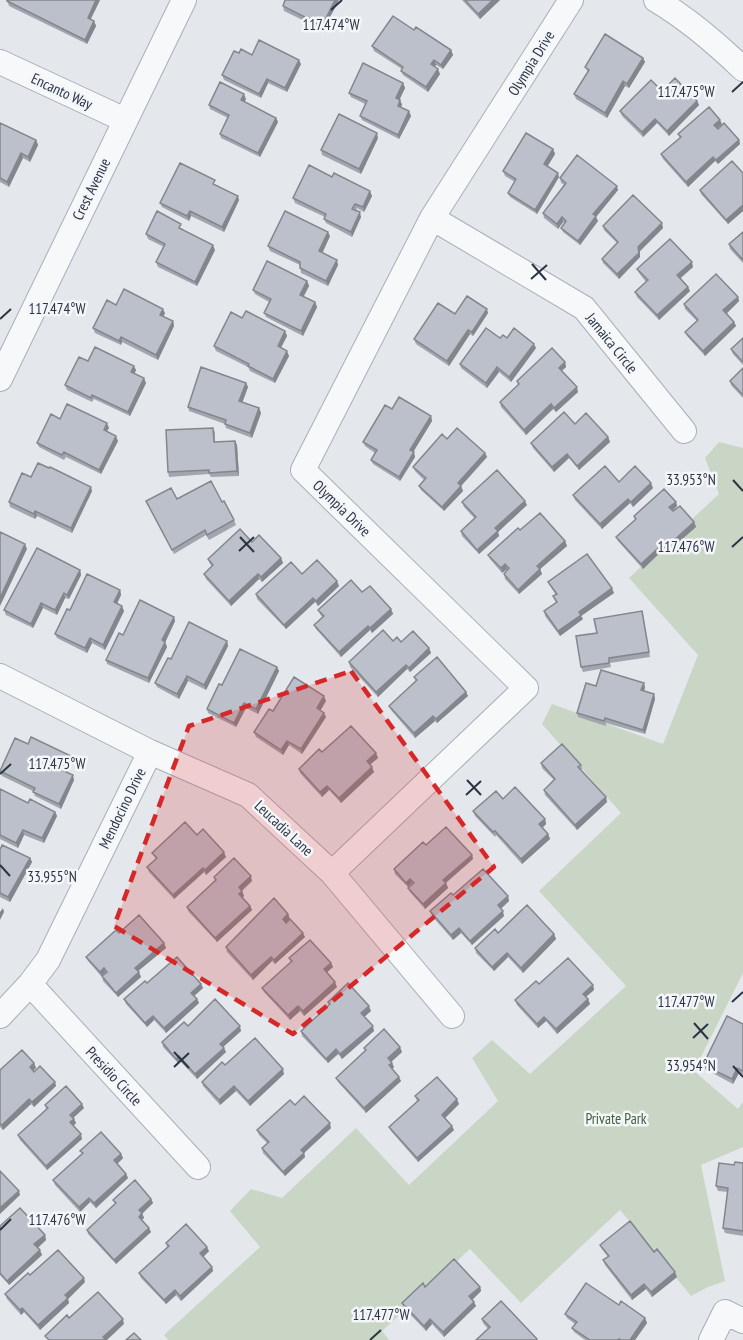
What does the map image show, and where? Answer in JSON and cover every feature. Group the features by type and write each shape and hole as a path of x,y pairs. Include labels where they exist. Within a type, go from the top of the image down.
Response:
{"street":[{"name":"Crest Avenue","path":"0,379 184,0"},
{"name":"Olympia Drive","path":"333,873 526,688 303,470 432,218 571,0"},
{"path":"656,0 681,15 715,42 743,69"},
{"name":"Encanto Way","path":"0,62 125,120"},
{"name":"Jamaica Circle","path":"432,218 584,308 684,430"},
{"name":"Leucadia Lane","path":"0,676 150,752 248,795 333,873 452,1016"},
{"name":"Mendocino Drive","path":"0,1016 30,984 48,960 150,752"},
{"name":"Presidio Circle","path":"30,984 198,1167"},
{"path":"711,1340 725,1312 743,1321"}],"highlighted area":[{"path":"351,671 494,867 293,1034 114,926 189,726"}],"green space":[{"name":"Private Park","path":"719,442 743,448 743,973 694,1071 738,1109 743,1102 743,1147 701,1165 725,1281 691,1296 620,1210 521,1303 470,1249 382,1331 389,1340 168,1340 164,1335 260,1247 230,1211 251,1189 282,1198 356,1128 409,1185 498,1101 472,1058 492,1040 530,1074 626,986 539,891 621,813 542,724 552,704 663,744 698,655 629,578 719,494 705,458"}],"building":[{"path":"7,0 96,0 88,18 94,21 85,40"},
{"path":"285,0 335,0 322,26 283,6"},
{"path":"465,0 493,0 478,14"},
{"path":"393,16 414,30 416,27 451,50 441,65 434,60 431,64 438,69 426,87 401,71 403,67 372,46"},
{"path":"605,34 643,58 627,84 623,81 605,113 574,94 589,70 585,67"},
{"path":"259,40 299,60 285,88 267,79 259,94 222,75 234,51 239,53 241,49 252,55"},
{"path":"363,63 403,83 396,98 400,100 398,106 409,111 398,135 360,116 367,101 349,93"},
{"path":"675,78 697,101 667,131 655,119 642,132 620,111 651,80 662,91"},
{"path":"220,82 244,94 241,100 276,118 258,153 220,134 229,115 209,105"},
{"path":"709,107 720,120 714,125 718,129 724,123 739,140 716,160 713,157 686,182 661,154 681,137 678,134"},
{"path":"339,114 377,133 359,169 321,150"},
{"path":"0,123 36,140 28,157 21,153 7,182 0,178"},
{"path":"526,133 553,149 544,164 558,173 535,210 508,193 516,179 503,171"},
{"path":"577,155 617,186 593,214 596,216 578,241 561,228 566,221 562,217 557,224 543,213 566,183 560,178"},
{"path":"732,161 743,173 743,205 726,220 700,190"},
{"path":"180,163 215,180 213,184 238,196 222,227 190,211 187,216 160,203"},
{"path":"309,165 332,177 334,173 370,191 363,207 355,204 352,209 360,212 351,232 324,219 326,214 293,198"},
{"path":"633,195 662,223 638,247 639,253 617,274 602,259 618,242 603,226"},
{"path":"157,211 181,224 179,228 213,245 195,282 156,262 165,244 146,234"},
{"path":"285,211 328,232 319,251 337,260 326,281 300,268 300,262 268,246"},
{"path":"743,232 743,260 729,244"},
{"path":"670,239 692,262 677,275 688,287 657,315 635,292 648,280 637,269"},
{"path":"267,261 307,281 300,295 315,302 301,331 264,313 271,299 253,290"},
{"path":"716,274 738,297 723,310 734,322 703,351 685,332 698,320 684,304"},
{"path":"124,289 163,309 160,315 173,321 156,355 121,337 119,341 93,328 107,300 116,305"},
{"path":"467,296 487,309 472,332 468,330 447,361 414,339 438,303 455,314"},
{"path":"246,311 285,331 278,346 287,351 273,379 214,346 231,312 242,318"},
{"path":"486,328 500,338 503,335 507,338 514,328 534,344 509,377 497,367 486,383 460,364"},
{"path":"743,338 743,362 731,349"},
{"path":"95,347 134,366 131,372 144,378 128,412 65,385 79,357 88,361"},
{"path":"552,348 565,362 559,368 577,387 554,408 551,404 524,430 500,402 519,384 517,381"},
{"path":"201,367 246,383 239,401 259,408 250,433 225,424 226,420 188,407"},
{"path":"743,368 743,395 730,381"},
{"path":"399,397 431,416 410,450 414,452 399,477 371,460 377,450 363,442 385,405 392,409"},
{"path":"67,404 107,423 104,430 116,436 99,470 64,452 62,455 37,443 51,414 60,419"},
{"path":"564,412 575,424 586,413 608,437 577,466 567,454 552,467 531,443"},
{"path":"213,428 214,442 235,441 237,471 168,472 166,430"},
{"path":"457,428 485,453 458,483 461,486 442,507 419,486 426,478 413,467 442,434 447,439"},
{"path":"38,463 91,487 71,528 9,502 22,473 31,477"},
{"path":"605,466 619,482 635,466 651,483 631,502 628,499 600,524 573,495"},
{"path":"497,470 525,501 495,528 498,531 477,550 461,531 476,517 462,502"},
{"path":"211,481 234,520 207,535 205,530 172,550 146,501 171,488 177,499"},
{"path":"664,489 676,502 669,507 673,511 680,506 694,522 672,542 668,539 641,564 616,537 636,519 634,516"},
{"path":"540,513 565,541 537,566 540,569 518,590 504,574 509,568 505,564 501,568 488,555 518,528 520,530"},
{"path":"240,529 252,542 259,535 281,558 261,577 258,574 229,601 204,574 213,565 208,559"},
{"path":"0,532 25,544 0,598"},
{"path":"37,548 80,570 67,595 64,593 55,610 41,603 31,624 4,610"},
{"path":"587,554 612,588 579,612 581,615 558,631 544,611 557,602 553,596 557,594 548,582"},
{"path":"317,560 337,581 316,601 313,598 284,625 256,594 291,562 302,574"},
{"path":"87,574 120,590 114,602 122,606 103,645 90,638 85,648 55,634 67,609 70,610"},
{"path":"351,580 362,592 370,586 391,609 339,652 314,625 324,616 318,610"},
{"path":"140,600 174,617 162,640 165,642 148,678 106,660 119,633 123,635"},
{"path":"642,611 649,652 609,658 609,663 581,667 576,636 597,633 594,619"},
{"path":"189,622 227,641 204,685 187,676 177,694 155,683 168,658 171,659"},
{"path":"383,630 393,641 397,637 401,642 413,631 429,648 409,668 406,665 376,692 349,662"},
{"path":"240,649 277,667 256,709 244,703 234,723 207,709"},
{"path":"437,657 466,692 436,719 433,716 414,733 389,706 417,680 414,677"},
{"path":"601,670 644,683 641,690 654,694 643,730 605,718 604,721 577,713 586,683 596,686"},
{"path":"294,677 324,696 317,708 324,713 301,749 287,741 281,750 254,732 269,709 273,711"},
{"path":"351,726 376,753 367,761 372,767 339,798 327,786 320,792 299,769 319,749 322,752"},
{"path":"31,737 71,756 64,771 73,775 59,804 33,792 35,788 0,771 15,738 28,744"},
{"path":"562,744 581,765 578,767 606,797 575,825 544,790 555,779 541,763"},
{"path":"515,787 545,819 539,824 548,834 521,859 473,811 496,791 503,799"},
{"path":"0,789 28,803 30,799 55,812 42,838 23,830 16,843 0,835"},
{"path":"185,822 197,835 203,829 224,852 173,895 147,867 157,858 152,853"},
{"path":"446,827 472,855 443,880 446,883 423,904 408,888 414,883 410,879 406,883 394,869 423,842 426,845"},
{"path":"2,845 30,858 8,897 0,893 0,848"},
{"path":"234,858 251,876 239,887 242,891 239,894 250,906 215,938 187,907 216,880 214,877"},
{"path":"483,869 508,896 498,905 503,911 470,941 459,928 451,935 430,911"},
{"path":"274,898 288,914 283,919 286,923 290,919 303,933 274,960 271,957 251,975 226,947"},
{"path":"527,905 554,934 521,968 507,953 492,967 475,948 495,929 498,933"},
{"path":"139,915 164,943 135,968 139,972 116,993 102,976 107,972 104,968 100,972 86,957 116,930 119,933"},
{"path":"310,940 331,963 324,969 335,982 303,1011 298,1006 288,1015 262,988 292,961 289,958"},
{"path":"177,957 201,984 191,993 197,999 164,1028 153,1016 145,1023 124,999"},
{"path":"568,958 593,985 583,994 588,999 556,1029 544,1017 537,1024 515,1000 536,981 539,984"},
{"path":"348,983 369,1006 361,1013 373,1026 340,1054 336,1049 326,1059 301,1031 330,1004 328,1002"},
{"path":"215,999 240,1026 220,1044 224,1048 195,1074 179,1056 176,1059 162,1042 184,1022 188,1026"},
{"path":"727,1016 743,1024 743,1071 737,1068 732,1079 703,1065"},
{"path":"384,1029 400,1047 388,1058 392,1063 389,1065 399,1077 364,1108 336,1078 366,1050 364,1048"},
{"path":"255,1038 283,1069 248,1101 234,1086 219,1100 202,1082 222,1062 225,1065"},
{"path":"22,1050 34,1063 30,1067 34,1072 40,1066 55,1082 32,1102 29,1099 2,1125 0,1124 0,1070"},
{"path":"437,1077 457,1099 442,1115 452,1126 417,1158 389,1127 419,1100 415,1096"},
{"path":"66,1086 82,1104 70,1115 74,1119 70,1122 81,1134 46,1166 18,1135 48,1108 45,1105"},
{"path":"304,1096 330,1123 301,1150 304,1153 283,1172 262,1148 269,1142 257,1130 290,1100 295,1105"},
{"path":"101,1132 121,1154 114,1160 126,1174 94,1203 89,1198 79,1207 53,1180 83,1153 80,1151"},
{"path":"735,1162 743,1163 743,1231 723,1228 728,1188 716,1186 719,1163 734,1165"},
{"path":"0,1171 19,1191 0,1208"},
{"path":"135,1180 151,1199 139,1210 142,1213 139,1217 149,1228 114,1260 87,1230 116,1203 113,1200"},
{"path":"20,1208 45,1235 34,1244 40,1250 7,1281 0,1273 0,1226"},
{"path":"630,1221 654,1252 657,1249 675,1272 651,1292 644,1284 631,1295 603,1260 609,1256 600,1245"},
{"path":"186,1224 207,1247 200,1253 212,1267 180,1296 175,1290 164,1300 139,1273 169,1246 166,1243"},
{"path":"58,1250 84,1278 65,1295 68,1298 38,1325 5,1294"},
{"path":"454,1259 480,1287 469,1296 474,1302 443,1332 430,1319 424,1326 402,1303 423,1283 425,1287"},
{"path":"586,1283 619,1305 621,1301 645,1318 630,1340 590,1340 572,1328 577,1322 565,1314"},
{"path":"98,1292 123,1319 103,1337 106,1340 49,1340 45,1336 67,1315 69,1318"},
{"path":"501,1301 537,1340 476,1340 490,1327 482,1319"},
{"path":"134,1333 141,1340 126,1340"}]}
